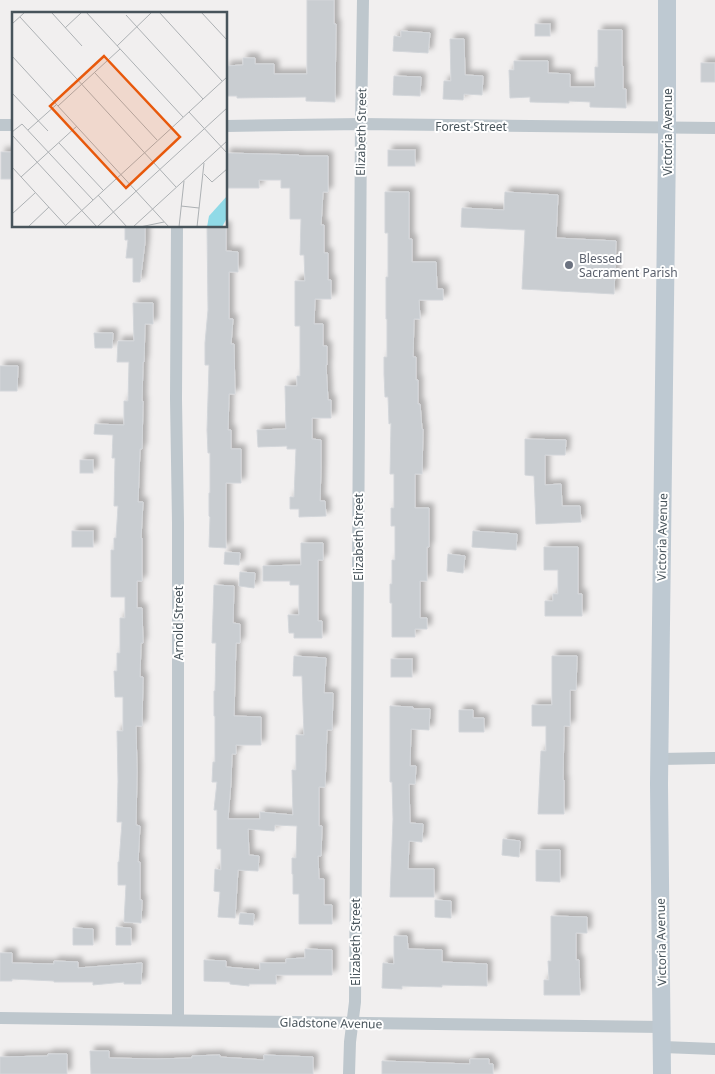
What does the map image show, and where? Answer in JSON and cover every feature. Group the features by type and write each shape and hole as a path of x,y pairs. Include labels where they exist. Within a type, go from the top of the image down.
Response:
{"street":[{"name":"Elizabeth Street","path":"350,1074 350,1042 355,1002 363,0"},
{"name":"Victoria Avenue","path":"662,1074 660,758 667,0"},
{"name":"Forest Street","path":"228,126 361,124 715,128"},
{"name":"Arnold Street","path":"178,228 176,399 178,522 178,1020"},
{"path":"660,758 715,758"},
{"name":"Gladstone Avenue","path":"0,1018 662,1027"},
{"path":"663,1047 715,1048"}],"building":[{"path":"307,0 334,0 334,24 336,24 335,102 306,101 306,97 237,98 237,96 228,96 228,66 243,65 243,58 255,58 255,64 274,64 274,74 307,74"},
{"path":"535,24 550,24 550,36 535,36"},
{"path":"598,30 622,30 623,89 626,89 626,108 590,107 590,102 530,102 530,97 510,98 509,70 514,70 514,61 548,61 548,73 570,74 570,87 595,87 595,67 598,67"},
{"path":"401,31 430,33 428,53 393,51 394,36 401,37"},
{"path":"450,39 464,39 465,75 483,76 482,95 464,94 463,100 443,99 444,81 451,81"},
{"path":"701,63 715,63 715,82 701,82"},
{"path":"394,76 421,77 420,96 393,95"},
{"path":"388,150 415,150 415,166 388,166"},
{"path":"1,152 12,152 12,179 1,179"},
{"path":"228,153 328,156 328,192 323,192 321,225 324,225 324,253 328,253 328,280 331,280 331,299 315,299 314,324 323,324 323,346 327,346 326,365 328,400 331,400 331,418 312,418 312,439 321,440 320,501 325,501 326,516 299,517 299,509 290,509 290,497 294,497 296,449 287,449 287,446 258,447 257,430 286,429 285,386 297,386 297,376 300,376 300,326 295,326 295,281 305,281 304,255 300,255 301,219 290,219 290,188 281,188 281,180 259,180 259,188 228,188"},
{"path":"385,192 409,192 409,239 412,239 412,262 436,262 437,289 443,289 443,300 419,300 420,319 414,319 413,357 416,357 418,404 420,404 423,429 422,474 415,474 415,508 429,508 427,581 420,581 420,618 427,618 427,629 415,629 415,637 392,637 390,584 392,584 392,560 395,560 395,526 391,526 391,508 394,508 394,474 390,474 391,423 389,424 388,397 385,397 384,374 384,357 387,357 386,277 388,277 388,233 385,233"},
{"name":"Blessed Sacrament Parish","path":"505,192 558,195 556,238 616,241 614,294 522,289 525,230 461,227 462,208 504,210"},
{"path":"125,228 145,228 140,282 133,282 133,258 126,258 128,240 125,240"},
{"path":"207,228 226,228 226,251 238,252 238,272 229,272 229,319 233,319 231,344 234,344 235,394 229,394 228,430 231,430 231,449 241,449 241,483 226,483 226,548 209,547 210,453 208,453 207,430 209,365 205,365 208,310"},
{"path":"133,303 153,303 153,324 145,324 142,449 140,449 138,502 143,502 141,538 142,581 137,581 137,608 142,608 143,643 141,643 140,677 143,677 142,726 136,726 136,825 140,826 138,862 140,862 140,900 142,900 141,923 124,922 126,885 118,885 122,822 117,822 117,731 123,731 123,697 115,697 114,671 117,671 117,653 120,653 120,618 125,618 125,597 111,597 111,550 114,550 114,538 116,538 118,506 114,506 115,458 112,458 113,435 94,434 95,424 124,425 124,401 128,401 129,362 117,362 118,341 134,341"},
{"path":"94,333 113,333 112,348 95,348"},
{"path":"0,366 18,366 17,391 0,391"},
{"path":"525,439 566,440 565,455 545,455 545,485 561,484 562,506 580,506 581,522 536,524 534,476 525,475"},
{"path":"80,460 93,460 93,473 80,473"},
{"path":"72,531 93,531 93,547 72,547"},
{"path":"473,531 517,534 516,550 472,547"},
{"path":"301,543 323,543 323,560 318,560 318,621 322,621 322,638 294,638 294,633 289,633 288,615 299,615 299,585 290,585 290,581 263,581 263,566 301,565"},
{"path":"544,547 578,547 578,594 582,594 582,616 545,616 545,601 553,601 553,594 558,594 558,570 544,570"},
{"path":"225,552 240,553 239,565 224,564"},
{"path":"448,554 465,556 463,573 447,571"},
{"path":"240,572 255,573 254,588 239,586"},
{"path":"214,585 234,586 233,623 240,624 240,643 236,643 234,716 261,717 261,745 236,745 236,754 232,754 228,819 260,819 260,812 293,815 292,770 296,770 296,735 304,735 302,676 293,676 294,656 326,658 324,693 333,693 332,730 327,730 325,787 319,787 319,826 322,826 321,856 318,856 319,879 324,879 324,905 332,905 332,924 299,924 299,894 293,894 292,874 292,858 296,858 297,826 275,825 274,831 248,829 249,855 259,856 258,871 238,870 235,918 218,917 220,892 214,891 215,869 221,870 221,849 217,849 217,810 214,810 217,782 212,782 213,762 215,762 214,691 216,643 212,643"},
{"path":"552,656 577,656 576,690 570,690 570,726 564,726 564,814 538,814 541,751 546,751 546,726 532,726 532,705 552,705"},
{"path":"391,659 412,659 412,677 391,677"},
{"path":"390,706 430,709 429,730 411,729 410,766 416,766 415,784 409,784 410,823 423,824 422,842 409,841 408,869 434,869 434,897 390,897 393,819 392,782 390,782"},
{"path":"459,710 473,710 473,718 484,718 484,732 459,732"},
{"path":"503,839 520,841 519,857 502,855"},
{"path":"536,850 560,850 560,882 536,881"},
{"path":"435,900 451,901 451,918 435,917"},
{"path":"240,913 254,914 253,925 239,924"},
{"path":"551,916 587,917 587,933 576,933 576,960 579,960 580,995 544,995 544,980 549,980 548,961 551,961"},
{"path":"116,927 131,928 131,945 116,945"},
{"path":"73,928 93,929 93,945 73,945"},
{"path":"394,936 407,936 408,949 442,950 442,962 487,964 487,986 442,985 442,987 402,986 402,989 382,988 383,963 394,964"},
{"path":"305,949 332,950 332,975 276,975 276,984 249,984 249,986 230,984 230,982 204,981 204,960 226,961 226,967 260,970 260,963 286,963 286,959 305,958"},
{"path":"0,953 12,953 12,963 54,964 54,961 78,962 78,968 142,963 141,984 124,984 124,982 93,985 93,982 12,979 12,981 0,981"},
{"path":"90,1051 109,1051 109,1058 156,1059 220,1055 220,1057 264,1060 264,1055 313,1057 313,1074 91,1074"},
{"path":"48,1054 67,1054 67,1074 0,1074 0,1057 48,1056"},
{"path":"470,1059 489,1059 489,1064 493,1064 493,1074 382,1074 382,1061 470,1064"}],"place":[{"name":"Blessed Sacrament Parish","path":"569,265"}]}
